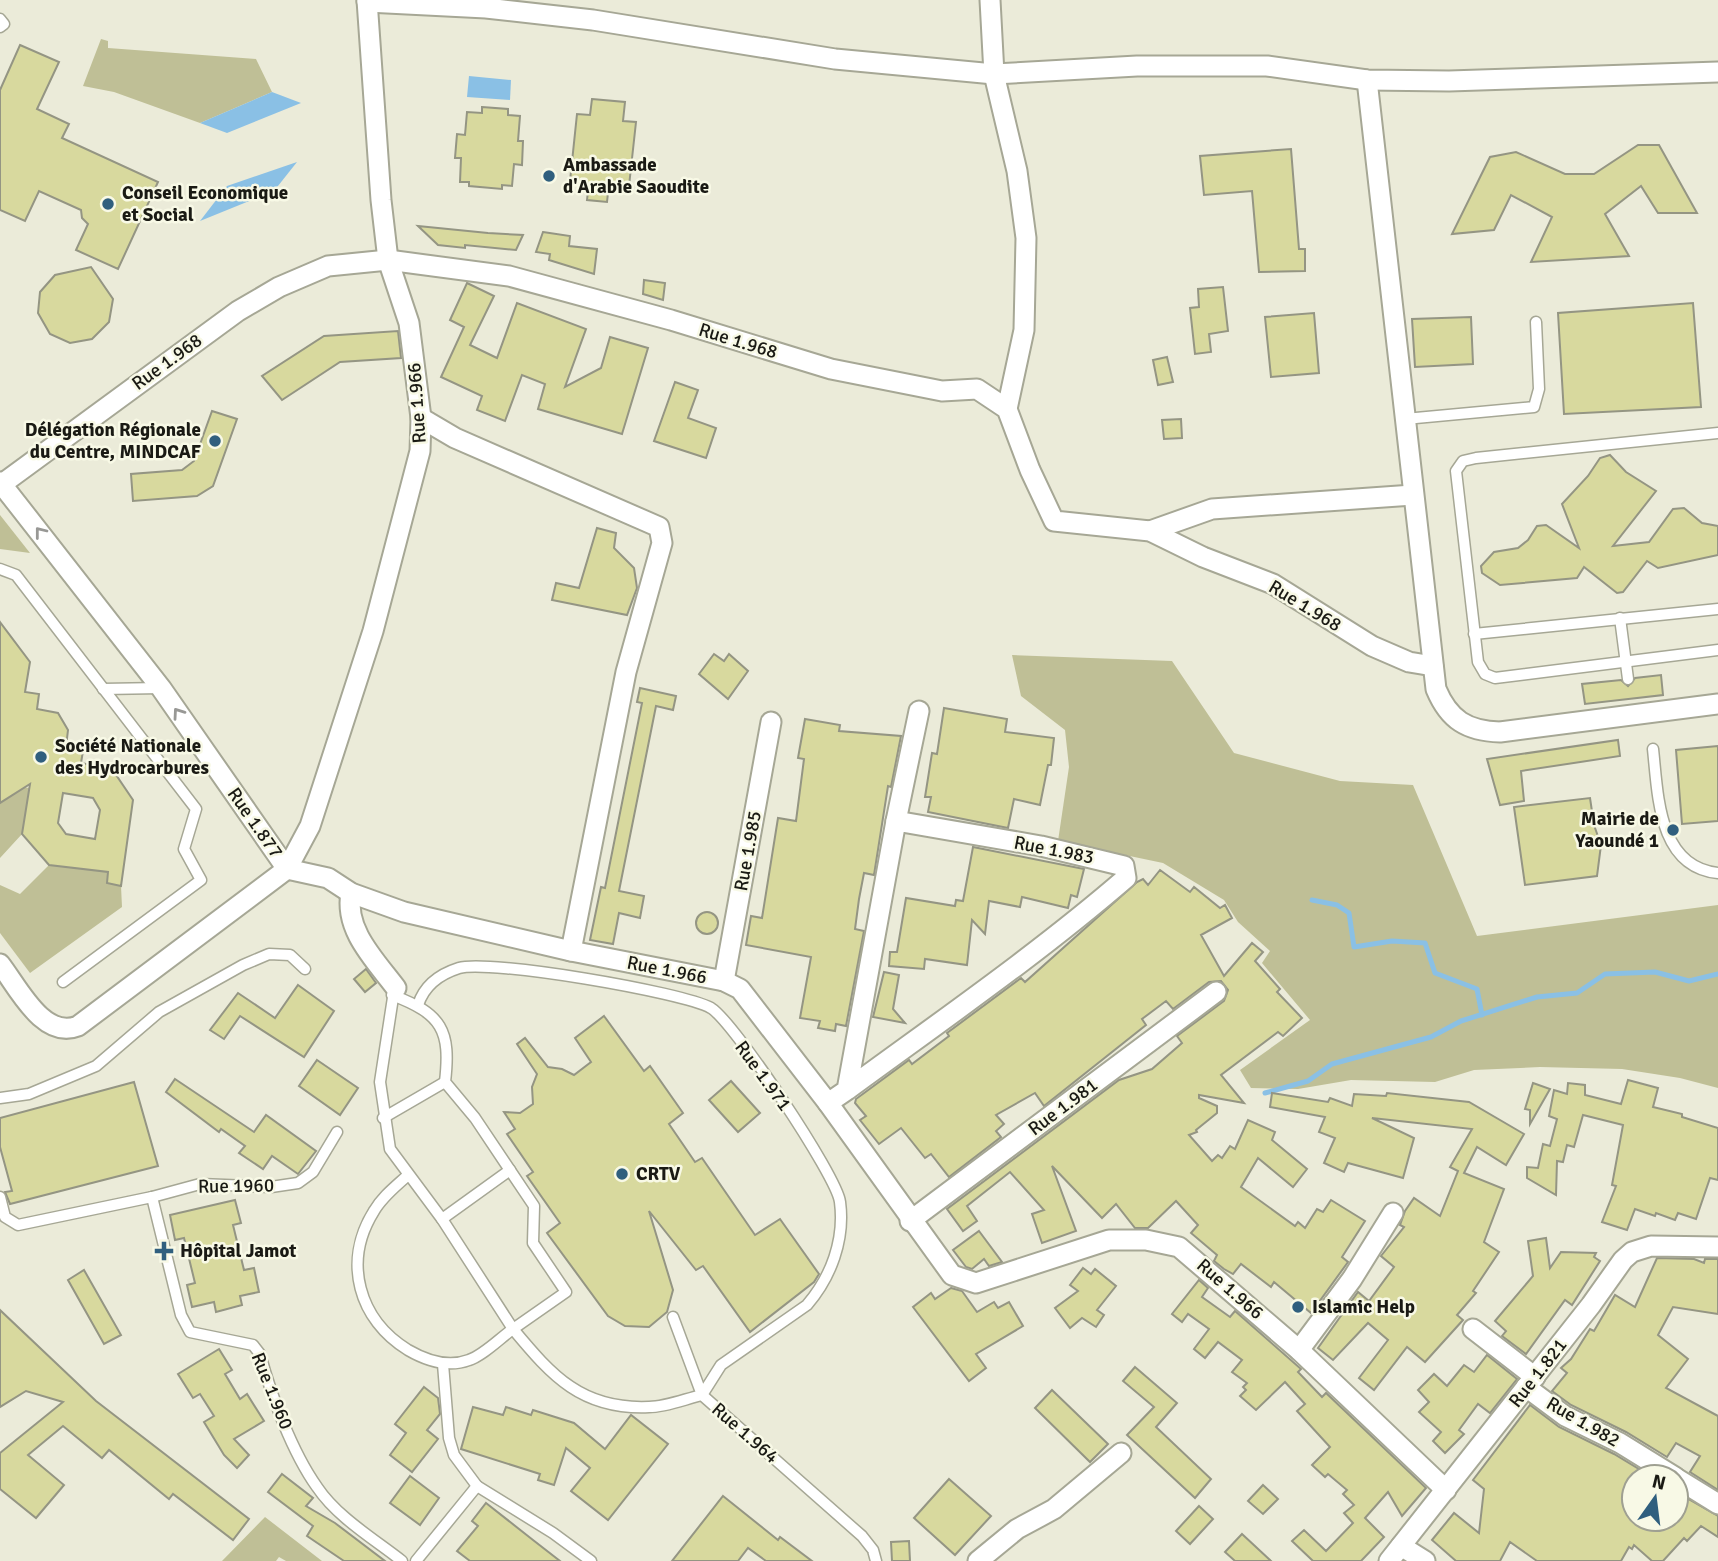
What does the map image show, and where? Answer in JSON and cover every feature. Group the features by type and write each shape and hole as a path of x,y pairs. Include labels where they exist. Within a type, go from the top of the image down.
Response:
{"street":[{"path":"990,0 994,74 1017,171 1026,239 1024,330 1007,409"},
{"path":"367,1 486,8 593,20 835,59 994,74 1137,66 1244,66 1367,80 1449,81 1718,72"},
{"name":"Rue 1.966","path":"367,1 381,200 388,260 409,323 421,418 421,451 373,631 310,826 287,869 328,878 351,892 404,912 570,951 724,981 740,989 828,1103 910,1221 952,1275 976,1283 1109,1240 1146,1240 1179,1247 1299,1350 1446,1490"},
{"path":"1367,80 1433,666 1436,689 1444,707 1457,722 1479,732 1500,733 1630,712 1718,704"},
{"name":"Rue 1.968","path":"1,483 238,311 279,287 328,266 388,260 509,276 671,320 831,369 942,391 977,389 1007,409 1030,470 1054,521 1150,531 1203,557 1273,584 1372,646 1409,662 1433,666"},
{"path":"421,418 456,438 659,527 662,543 626,672 570,951"},
{"name":"Rue 1.877","path":"0,964 44,1021 58,1028 71,1029 287,869 161,688 1,483"},
{"path":"1150,531 1212,509 1413,495"},
{"path":"847,1090 919,711"},
{"name":"Rue 1.985","path":"724,981 771,722"},
{"name":"Rue 1.983","path":"828,1103 1009,971 1126,878 1124,866 1113,861 896,821"},
{"path":"351,892 348,908 352,925 394,991"},
{"name":"Rue 1.981","path":"910,1221 1216,992"},
{"path":"1299,1350 1352,1279 1393,1213"},
{"name":"Rue 1.821","path":"1395,1554 1623,1260 1632,1252 1668,1244 1718,1247"},
{"name":"Rue 1.982","path":"1473,1329 1566,1416 1620,1443 1652,1463"},
{"path":"978,1561 1017,1529 1054,1509 1121,1452"},
{"name":"Rue 1.982","path":"1690,1486 1718,1504"},
{"path":"1395,1554 1425,1561"}],"lane":[{"path":"0,19 4,24 0,27"},
{"path":"1404,419 1534,407 1539,389 1536,322"},
{"path":"1718,433 1463,461 1456,471 1474,634 1478,662 1485,674 1494,678 1718,650"},
{"path":"0,569 16,575 196,808 184,849 201,880 63,982"},
{"path":"1474,634 1718,609"},
{"path":"1620,618 1628,679"},
{"path":"103,689 161,688"},
{"path":"1653,749 1660,819 1679,856 1718,873"},
{"path":"0,1098 29,1094 96,1066 159,1012 243,965 269,954 289,955 305,969"},
{"name":"Rue 1.971","path":"418,1005 426,987 459,968 490,967 657,992 712,1009 742,1046 831,1176 840,1201 839,1233 833,1266 807,1305 721,1365 702,1395"},
{"path":"407,1176 381,1200 366,1227 359,1258 359,1287 371,1317 393,1340 414,1354 443,1364 471,1360 566,1292 533,1243 534,1206 475,1118 444,1082 449,1051 444,1030 418,1005 394,991 380,1082 383,1118 390,1149 407,1176 442,1220 513,1329"},
{"path":"383,1118 444,1082"},
{"name":"Rue 1960","path":"152,1197 200,1184 271,1187 298,1182 313,1172 337,1132"},
{"path":"442,1220 510,1170"},
{"path":"0,1197 5,1217 18,1225 152,1197"},
{"name":"Rue 1.960","path":"152,1197 181,1315 190,1332 253,1345 260,1354 286,1426 317,1488 347,1518 402,1561"},
{"path":"673,1317 702,1395"},
{"name":"Rue 1.964","path":"513,1329 545,1367 571,1390 614,1404 650,1408 702,1395 862,1536 873,1550 876,1561"},
{"path":"443,1364 449,1438 454,1455 477,1486 553,1533 591,1561"},
{"path":"416,1561 477,1486"}],"green space":[{"path":"101,39 108,41 108,48 256,59 272,92 200,123 114,92 83,86"},
{"path":"0,515 30,553 0,549"},
{"path":"1012,655 1172,661 1234,753 1340,781 1413,785 1477,936 1718,905 1718,1088 1680,1078 1622,1069 1540,1067 1474,1070 1435,1082 1351,1080 1298,1089 1251,1088 1240,1070 1310,1020 1262,963 1270,951 1238,922 1224,900 1163,863 1058,841 1069,767 1065,730 1021,696"},
{"path":"10,785 29,788 22,834 0,858 0,803 8,798"},
{"path":"49,865 108,872 107,883 121,886 122,907 30,973 0,933 0,885 20,894"},
{"path":"265,1517 322,1561 286,1561 279,1557 276,1561 222,1561"}],"water":[{"path":"469,76 511,80 510,100 467,97"},
{"path":"272,92 301,103 227,133 200,123"},
{"path":"297,162 274,191 200,221 227,186"}],"building":[{"path":"20,45 59,62 37,109 69,124 62,138 158,182 118,269 76,250 88,224 82,218 81,210 39,191 25,221 0,210 0,90"},
{"path":"592,99 625,102 623,121 636,122 629,186 609,184 607,202 587,200 589,183 570,181 577,114 590,115"},
{"path":"482,107 508,109 508,115 520,116 518,141 523,141 522,165 514,164 512,186 502,185 502,189 469,186 469,182 460,182 461,158 455,158 457,134 465,135 467,112 482,113"},
{"path":"1638,145 1659,145 1697,213 1658,213 1641,186 1605,214 1629,256 1531,262 1552,217 1511,195 1494,230 1452,234 1490,157 1516,152 1565,174 1594,174"},
{"path":"1291,149 1299,249 1305,249 1305,271 1259,272 1252,191 1204,195 1200,156"},
{"path":"418,226 523,235 516,250 465,245 465,248 438,245"},
{"path":"543,232 570,236 569,246 597,249 594,274 549,260 550,254 536,252"},
{"path":"91,267 113,299 109,322 92,339 70,343 50,334 38,313 40,292 55,275"},
{"path":"644,280 665,283 663,300 643,294"},
{"path":"467,283 494,296 470,345 497,358 517,303 586,329 565,387 601,368 610,337 648,348 622,434 538,409 545,384 522,375 505,421 477,410 482,396 441,377 464,327 450,320"},
{"path":"1223,287 1228,331 1209,334 1211,352 1195,354 1190,308 1199,307 1198,289"},
{"path":"1693,303 1701,407 1564,414 1558,313"},
{"path":"1314,313 1319,373 1271,377 1265,317"},
{"path":"1471,317 1473,364 1415,367 1412,319"},
{"path":"398,331 401,358 340,362 282,400 262,376 324,336"},
{"path":"1167,357 1173,382 1158,385 1153,360"},
{"path":"675,382 698,390 688,418 716,428 706,458 654,441"},
{"name":"Délégation Régionale du Centre, MINDCAF","path":"212,411 237,419 213,486 197,496 133,501 131,474 182,470 194,461"},
{"path":"1181,419 1182,438 1164,439 1162,420"},
{"path":"1610,455 1626,472 1656,491 1613,546 1649,542 1673,509 1684,508 1702,523 1718,526 1718,555 1658,568 1647,561 1623,592 1617,593 1584,567 1577,578 1500,585 1482,573 1481,566 1494,552 1518,548 1528,540 1537,526 1546,525 1579,548 1562,504 1588,476 1600,458"},
{"path":"597,528 616,533 614,548 634,568 637,588 627,615 552,600 556,583 579,588"},
{"name":"Société Nationale des Hydrocarbures","path":"0,622 30,662 25,692 39,694 37,709 58,713 68,730 66,747 83,751 81,763 112,769 133,800 121,886 107,883 108,872 49,865 22,834 30,784 0,803","holes":["63,793 93,798 100,810 95,839 66,834 58,823"]},
{"path":"714,654 724,661 729,654 748,671 728,699 699,674"},
{"path":"1661,675 1663,695 1585,704 1582,684 1621,680 1628,686 1635,678"},
{"path":"640,688 676,696 673,710 656,706 619,891 644,896 640,918 619,913 613,944 590,940 601,887 605,888 642,703 637,702"},
{"path":"944,708 1007,719 1005,732 1054,738 1051,765 1048,765 1040,805 1014,799 1008,828 928,812 931,797 925,797 932,753 937,754"},
{"path":"805,719 840,725 839,731 901,736 891,787 888,786 874,875 864,873 859,899 855,929 864,931 846,1026 836,1024 835,1031 818,1028 820,1021 800,1018 811,957 746,945 751,916 762,918 778,818 796,821 804,759 798,758"},
{"path":"1618,740 1620,756 1521,771 1524,801 1500,805 1487,759"},
{"path":"1718,746 1718,821 1682,824 1676,750"},
{"path":"1590,798 1594,825 1601,845 1597,876 1525,885 1514,807"},
{"path":"973,847 1084,869 1077,897 1071,895 1068,908 1022,897 1020,907 989,901 985,934 972,920 967,965 925,959 924,969 889,966 890,952 897,952 906,898 955,906 956,900 963,901"},
{"path":"1160,870 1190,892 1194,887 1220,908 1225,905 1232,918 1201,935 1224,976 1252,943 1263,952 1255,961 1280,989 1277,992 1302,1018 1283,1036 1278,1032 1221,1075 1244,1103 1199,1095 1199,1098 1217,1106 1217,1113 1196,1130 1197,1132 1189,1135 1212,1161 1218,1155 1222,1158 1230,1146 1235,1149 1248,1120 1275,1132 1272,1140 1307,1169 1293,1187 1258,1158 1241,1187 1295,1226 1298,1222 1305,1228 1317,1209 1323,1212 1331,1200 1365,1221 1342,1257 1348,1262 1311,1313 1274,1282 1271,1287 1241,1264 1233,1274 1214,1261 1217,1255 1191,1233 1198,1225 1176,1201 1148,1228 1135,1228 1116,1204 1102,1218 1052,1166 1076,1231 1042,1243 1032,1214 1044,1210 1010,1172 967,1206 977,1221 963,1231 947,1209 1119,1080 1152,1069 1182,1043 1177,1036 1224,1001 1228,990 1221,981 1209,982 1173,1009 1166,1001 1142,1019 1146,1025 1044,1106 1035,1093 996,1115 1004,1124 996,1131 1001,1137 949,1177 931,1154 925,1158 901,1128 879,1144 860,1120 866,1116 855,1103 856,1099 909,1060 912,1064 949,1036 947,1033 1021,978 1025,982 1137,882 1143,879 1148,885"},
{"path":"707,912 715,915 718,923 715,931 707,934 699,931 696,923 699,915"},
{"path":"366,969 376,983 365,992 354,979"},
{"path":"884,972 899,975 893,1009 905,1023 873,1017"},
{"path":"298,985 334,1011 304,1057 240,1016 224,1039 210,1030 238,993 275,1018"},
{"name":"CRTV","path":"604,1016 644,1071 650,1066 683,1113 669,1124 695,1162 702,1158 755,1235 780,1219 819,1274 814,1282 750,1332 703,1266 696,1270 649,1211 673,1290 667,1312 649,1327 625,1326 608,1316 547,1233 560,1223 527,1176 533,1172 507,1134 515,1129 504,1112 520,1113 533,1104 532,1087 537,1074 517,1044 525,1038 548,1067 562,1069 574,1075 591,1062 575,1038"},
{"path":"317,1060 358,1088 340,1115 299,1086"},
{"path":"175,1079 254,1132 266,1115 316,1151 298,1174 272,1156 263,1169 239,1153 245,1146 221,1129 219,1132 166,1092"},
{"path":"1628,1080 1658,1088 1653,1107 1682,1114 1682,1117 1718,1128 1718,1180 1710,1178 1696,1219 1678,1213 1675,1220 1635,1209 1627,1230 1602,1222 1616,1186 1612,1185 1623,1125 1583,1115 1574,1147 1567,1145 1563,1162 1557,1161 1556,1195 1527,1178 1527,1167 1538,1168 1543,1144 1550,1146 1557,1119 1549,1116 1554,1090 1567,1094 1568,1083 1585,1085 1585,1095 1621,1104"},
{"path":"731,1081 760,1113 738,1132 709,1100"},
{"path":"134,1082 158,1166 10,1204 5,1192 12,1191 0,1147 0,1118"},
{"path":"1533,1083 1550,1089 1530,1124 1530,1110 1525,1109"},
{"path":"1272,1093 1328,1102 1330,1098 1352,1106 1354,1094 1386,1096 1387,1093 1469,1102 1524,1134 1506,1165 1477,1147 1464,1173 1504,1189 1484,1242 1499,1252 1473,1291 1476,1293 1457,1315 1463,1320 1425,1362 1407,1347 1374,1390 1359,1378 1388,1340 1368,1323 1333,1360 1318,1348 1358,1292 1369,1301 1394,1267 1381,1256 1404,1227 1400,1225 1414,1198 1440,1216 1458,1171 1450,1167 1472,1129 1372,1118 1414,1138 1403,1178 1348,1163 1344,1172 1324,1163 1335,1138 1319,1132 1325,1117 1270,1107"},
{"path":"235,1200 241,1223 233,1225 244,1270 254,1268 259,1292 240,1296 242,1305 216,1312 214,1302 192,1307 187,1285 195,1283 184,1238 175,1240 170,1215"},
{"path":"979,1231 1002,1262 989,1266 984,1259 972,1269 966,1267 953,1250"},
{"path":"1546,1238 1550,1268 1561,1252 1596,1253 1594,1257 1600,1261 1572,1305 1565,1300 1526,1354 1502,1336 1506,1331 1495,1321 1533,1276 1528,1241"},
{"path":"1657,1258 1694,1259 1704,1263 1705,1259 1718,1259 1718,1314 1673,1307 1658,1335 1688,1359 1666,1388 1718,1416 1718,1490 1690,1472 1700,1456 1676,1443 1667,1457 1626,1432 1571,1405 1552,1391 1567,1373 1561,1368 1571,1359 1590,1329 1594,1331 1615,1295 1635,1307"},
{"path":"1083,1268 1091,1274 1095,1269 1116,1286 1097,1310 1104,1315 1096,1327 1082,1318 1070,1328 1055,1308 1078,1291 1070,1285"},
{"path":"84,1270 121,1335 104,1344 68,1280"},
{"path":"1199,1280 1208,1288 1202,1297 1230,1317 1235,1311 1301,1369 1298,1372 1322,1397 1326,1393 1426,1488 1402,1516 1388,1492 1365,1518 1384,1537 1361,1561 1313,1561 1292,1541 1304,1530 1326,1551 1353,1523 1344,1513 1354,1505 1343,1494 1347,1490 1328,1474 1325,1477 1312,1465 1330,1447 1297,1411 1305,1404 1285,1382 1256,1410 1240,1396 1246,1390 1243,1387 1247,1383 1232,1372 1242,1360 1218,1342 1205,1358 1194,1349 1209,1329 1188,1314 1182,1322 1172,1314"},
{"path":"951,1288 962,1291 977,1312 994,1302 998,1308 1009,1302 1023,1326 976,1354 986,1368 969,1381 913,1307 931,1293 935,1299"},
{"path":"0,1310 96,1401 249,1519 233,1540 173,1494 169,1499 109,1450 102,1458 63,1426 28,1455 64,1485 36,1518 0,1489 0,1453 63,1402 26,1391 0,1407"},
{"path":"219,1349 232,1370 225,1374 240,1399 247,1394 264,1421 234,1439 249,1455 237,1468 224,1455 204,1422 214,1416 200,1394 193,1398 178,1374"},
{"path":"1487,1355 1517,1379 1490,1413 1478,1404 1459,1430 1464,1434 1445,1453 1433,1441 1441,1432 1419,1412 1429,1402 1418,1390 1434,1374 1447,1386 1464,1365 1474,1372"},
{"path":"1135,1367 1177,1403 1156,1427 1211,1479 1195,1498 1127,1435 1154,1407 1123,1381"},
{"path":"424,1387 438,1398 440,1414 427,1430 438,1439 412,1472 390,1455 406,1433 395,1424"},
{"path":"1052,1390 1108,1444 1090,1462 1035,1408"},
{"path":"1530,1405 1559,1427 1629,1463 1620,1463 1620,1533 1690,1533 1690,1500 1718,1516 1718,1537 1701,1526 1687,1541 1684,1538 1663,1561 1652,1561 1634,1545 1632,1549 1629,1547 1621,1561 1537,1561 1510,1542 1500,1561 1456,1561 1432,1540 1454,1513 1479,1533 1484,1489 1473,1480"},
{"path":"473,1407 503,1415 506,1407 531,1415 533,1410 574,1423 605,1449 631,1415 668,1444 608,1520 571,1491 590,1468 566,1448 554,1485 538,1480 540,1474 461,1449"},
{"path":"282,1474 313,1498 306,1506 335,1523 385,1561 344,1561 307,1536 313,1526 268,1492"},
{"path":"410,1476 439,1498 420,1525 390,1503"},
{"path":"949,1479 991,1516 955,1555 914,1518"},
{"path":"1263,1485 1278,1499 1263,1514 1248,1501"},
{"path":"723,1496 778,1540 780,1537 812,1561 766,1561 748,1548 738,1561 672,1561"},
{"path":"486,1503 560,1561 470,1561 457,1551 478,1526 472,1521"},
{"path":"1199,1506 1213,1519 1190,1544 1176,1531"},
{"path":"1242,1534 1271,1561 1235,1561 1225,1552"},
{"path":"909,1541 910,1561 892,1561 891,1542"}],"waterway":[{"path":"1312,900 1337,905 1349,913 1354,947 1392,941 1425,943 1435,973 1477,989 1482,1015"},
{"path":"1265,1093 1308,1081 1332,1064 1431,1037 1461,1021 1537,997 1577,993 1605,974 1655,972 1689,981 1718,974"}],"place":[{"name":"Ambassade d'Arabie Saoudite","path":"549,176"},
{"name":"Conseil Economique et Social","path":"108,204"},
{"name":"Délégation Régionale du Centre, MINDCAF","path":"215,441"},
{"name":"Société Nationale des Hydrocarbures","path":"41,757"},
{"name":"Mairie de Yaoundé 1","path":"1673,830"},
{"name":"CRTV","path":"622,1174"},
{"name":"Hôpital Jamot","path":"164,1251"},
{"name":"Islamic Help","path":"1298,1307"}]}
